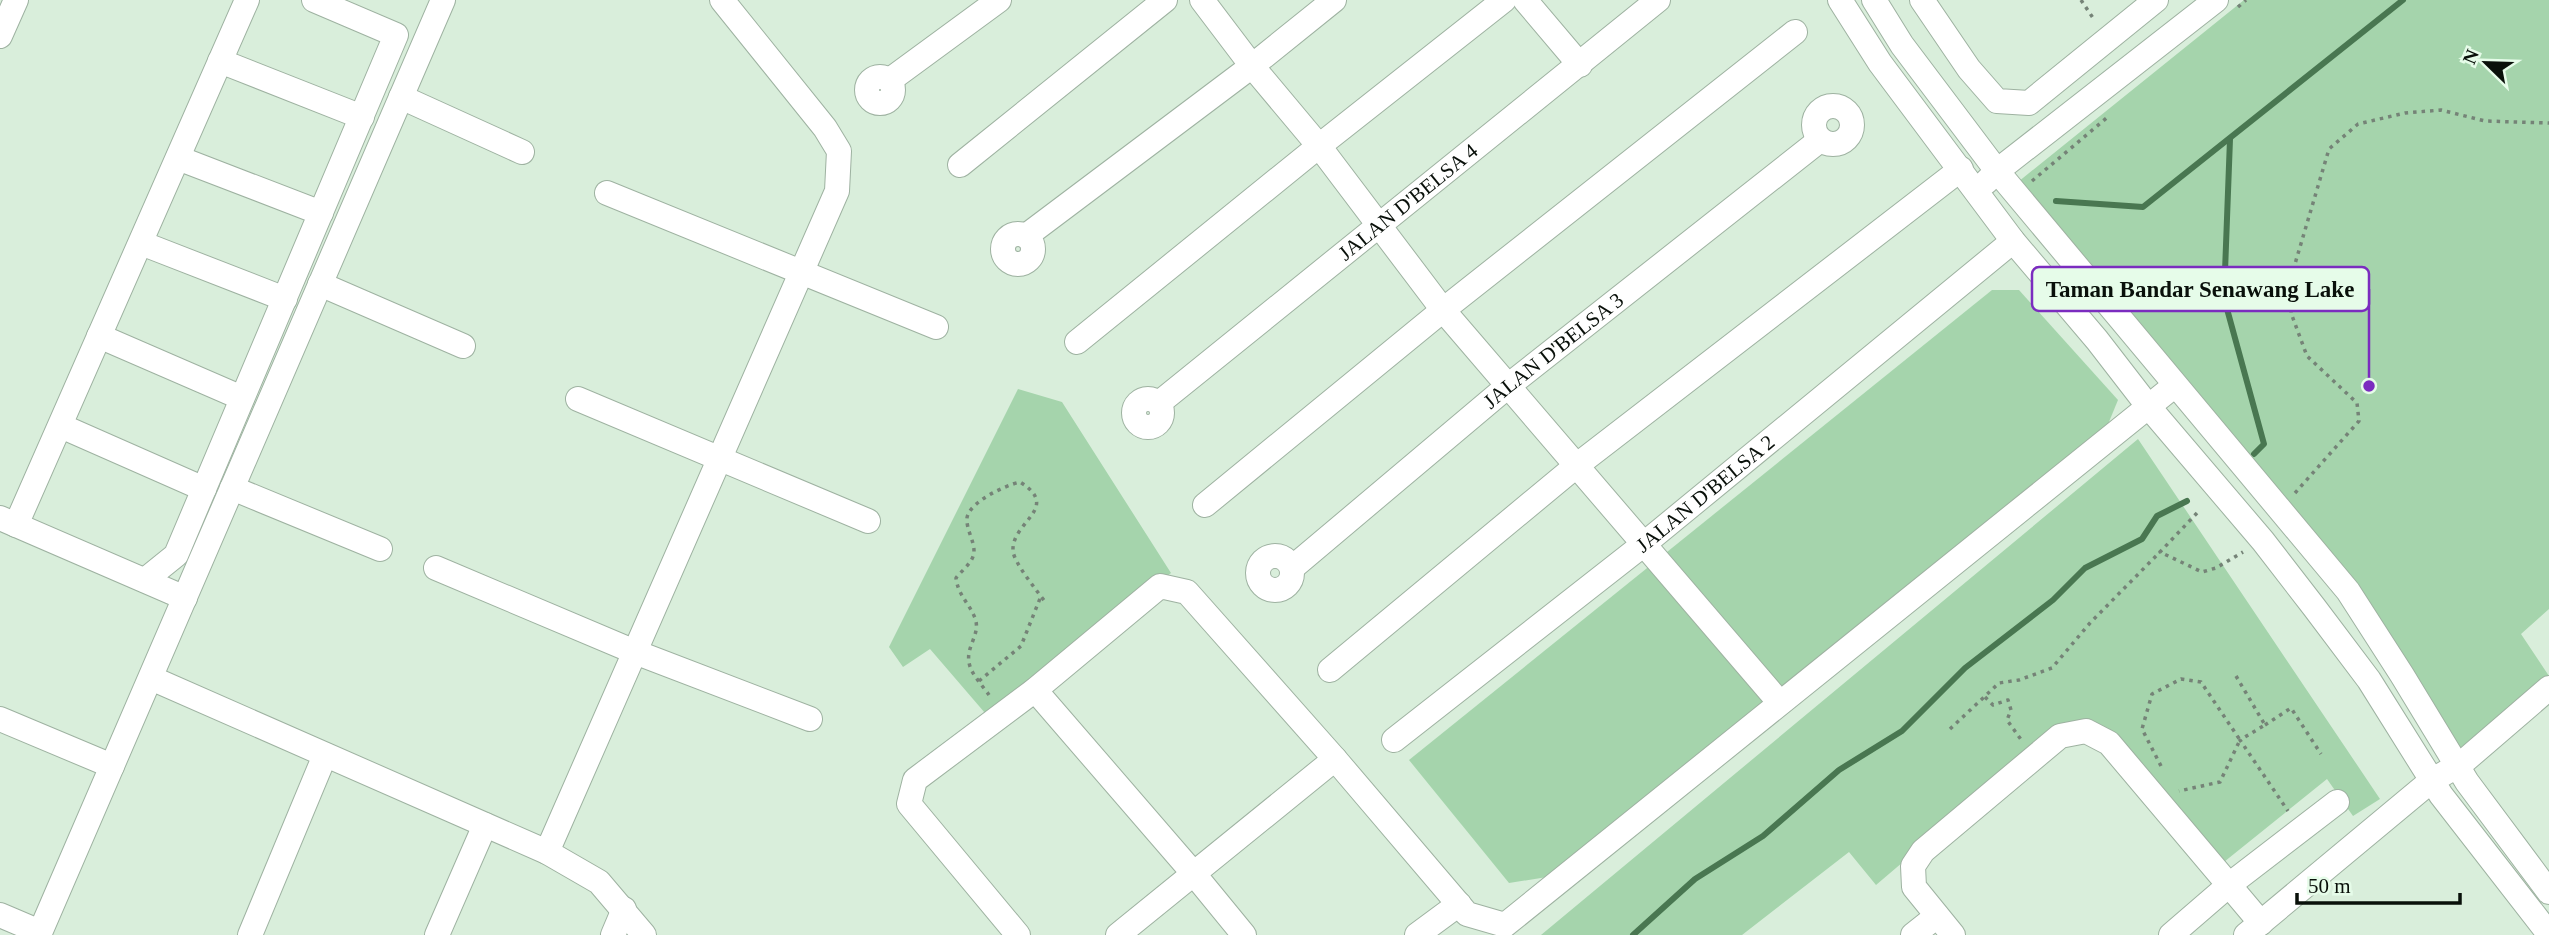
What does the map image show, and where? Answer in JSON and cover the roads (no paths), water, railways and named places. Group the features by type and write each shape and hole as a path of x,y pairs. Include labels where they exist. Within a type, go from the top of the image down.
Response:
{"street":[{"path":"0,36 16,0"},
{"path":"185,598 8,522 61,426 247,0"},
{"path":"145,580 176,555 396,35 314,0"},
{"path":"0,915 40,933 443,0"},
{"path":"547,852 836,191 839,150 825,128 722,0"},
{"path":"890,80 999,0"},
{"path":"960,165 1165,0"},
{"path":"1202,0 1252,66 1319,146 1443,310 1780,703"},
{"path":"1026,236 1252,66 1334,0"},
{"path":"1077,342 1504,0"},
{"path":"1525,0 1580,65"},
{"name":"JALAN D'BELSA 4","path":"1159,403 1658,0"},
{"path":"1840,0 1881,63 2013,241 2263,541 2369,680 2431,781 2549,934"},
{"path":"1874,0 1902,45 1997,171 2348,592 2457,766 2549,892"},
{"path":"1922,0 1969,69 1997,102 2029,103 2156,0"},
{"path":"1976,193 1997,171 2216,0"},
{"path":"1205,505 1443,310 1795,32"},
{"path":"220,61 362,117"},
{"path":"401,97 522,152"},
{"name":"JALAN D'BELSA 3","path":"1292,568 1508,386 1819,140"},
{"path":"178,158 321,213"},
{"path":"1330,670 1576,466 1961,169"},
{"path":"607,193 800,274 936,327"},
{"name":"JALAN D'BELSA 2","path":"1394,740 1644,544 2013,241"},
{"path":"141,243 285,299"},
{"path":"320,284 463,346"},
{"path":"99,336 242,398"},
{"path":"1018,935 909,804 915,780 1035,690 1160,586 1187,592 1467,914 1505,926 2174,386"},
{"path":"578,399 869,521"},
{"path":"61,426 204,489"},
{"path":"232,488 380,549"},
{"path":"436,568 635,652 810,719"},
{"path":"150,678 547,852 599,881 644,935"},
{"path":"1953,935 1914,887 1913,866 1923,851 2060,736 2087,731 2109,743 2229,885 2254,929 2431,781 2457,766 2549,688"},
{"path":"1035,690 1244,935"},
{"path":"0,719 112,766"},
{"path":"250,935 325,755"},
{"path":"1118,935 1335,760"},
{"path":"2171,935 2229,885 2337,802"},
{"path":"438,935 485,825"},
{"path":"1417,935 1459,904"},
{"path":"613,935 624,909"},
{"path":"1913,935 1937,916"}],"waterway":[{"path":"2056,201 2143,207 2403,0"},
{"path":"2230,139 2224,298 2264,444 2254,454"},
{"path":"1633,935 1695,879 1763,836 1839,770 1902,731 1965,668 2053,600 2085,568 2142,539 2157,516 2187,501"}],"place":[{"name":"Taman Bandar Senawang Lake","path":"2369,386"}]}
